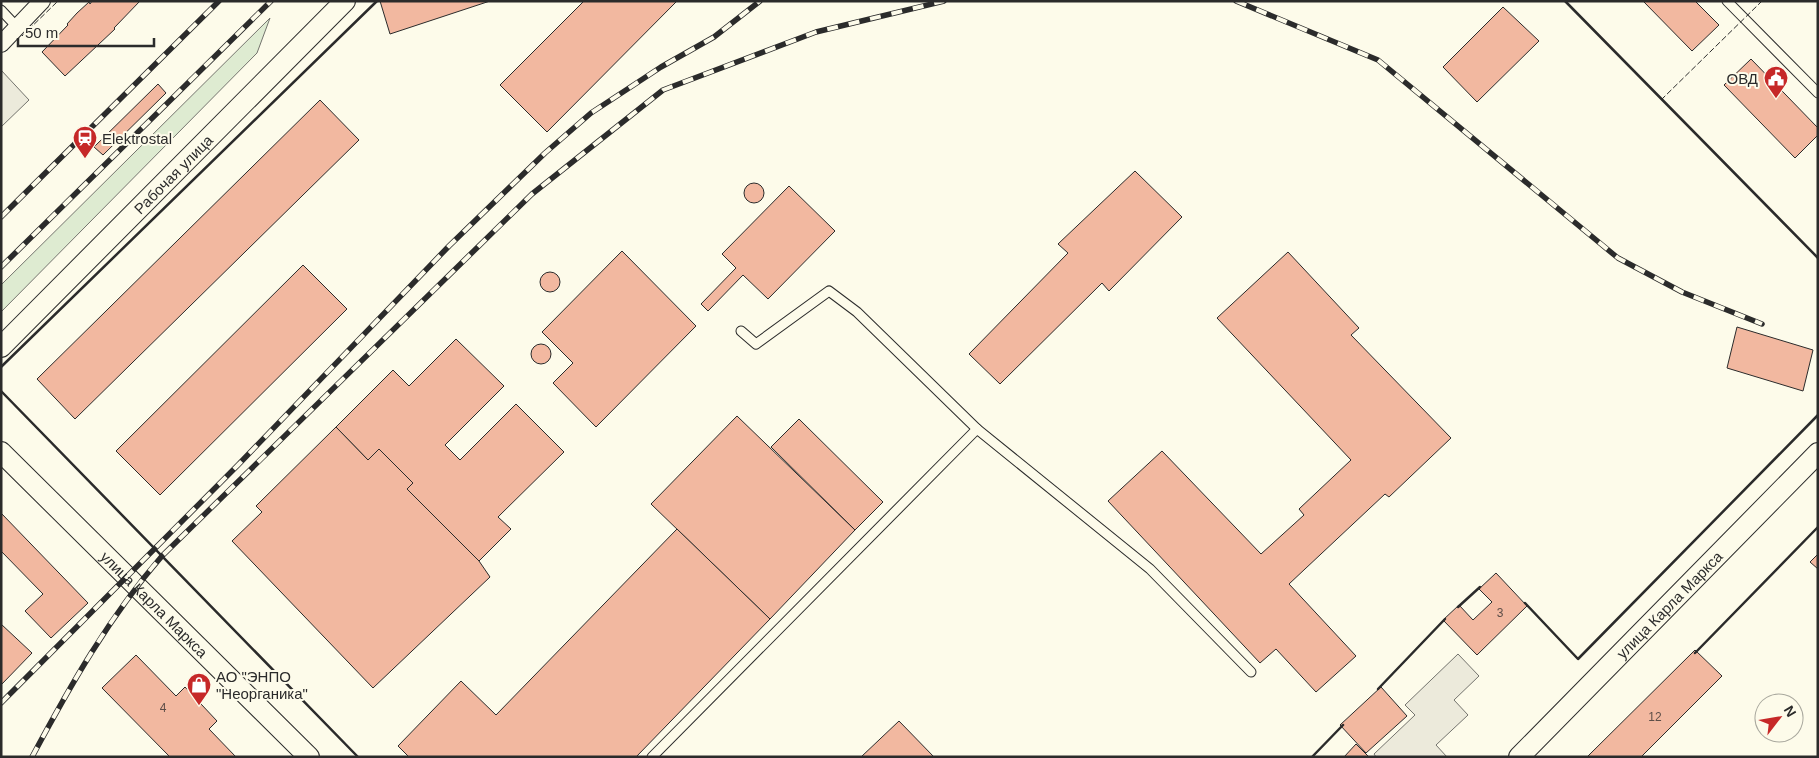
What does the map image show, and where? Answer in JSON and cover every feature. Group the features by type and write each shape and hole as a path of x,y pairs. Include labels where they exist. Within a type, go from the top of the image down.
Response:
{"street":[{"path":"1,44 9,27 42,1"},
{"name":"Рабочая улица","path":"1,347 345,1"},
{"name":"улица Карла Маркса","path":"1519,757 1818,452"},
{"name":"улица Карла Маркса","path":"6,460 309,757"}],"lane":[{"path":"1728,1 1818,93"},
{"path":"1,10 9,27"},
{"path":"740,330 756,344 829,291 857,312 977,429 1150,569 1251,672"},
{"path":"652,757 977,429"}],"green space":[{"path":"270,18 257,53 1,312 1,285"}],"shaded area":[{"path":"1,70 29,100 1,127"},
{"path":"1458,654 1479,676 1454,700 1468,715 1436,745 1447,757 1376,757 1374,754 1415,715 1405,705"}],"building":[{"path":"92,1 140,1 115,29 65,76 42,52 77,13"},
{"path":"380,1 490,1 390,34"},
{"path":"584,1 677,1 547,132 500,85"},
{"path":"1643,1 1695,1 1719,25 1692,51"},
{"path":"1503,7 1539,41 1477,102 1443,67"},
{"path":"1751,59 1818,128 1818,135 1795,158 1724,85"},
{"path":"158,84 166,93 103,155 94,147"},
{"path":"320,100 359,140 75,419 37,379"},
{"path":"1135,171 1182,217 1109,291 1102,283 1000,384 969,354 1068,253 1058,244"},
{"path":"750,183 758,183 764,189 764,197 758,203 750,203 744,197 744,189"},
{"path":"789,186 835,231 768,299 743,275 708,311 701,304 736,268 722,254"},
{"path":"622,251 696,326 596,427 553,383 573,363 542,332"},
{"path":"1288,252 1359,328 1351,335 1451,438 1389,497 1385,494 1289,584 1356,656 1316,692 1276,649 1260,663 1108,501 1162,451 1261,554 1304,515 1299,509 1351,460 1217,318"},
{"path":"303,265 347,309 160,495 116,451"},
{"path":"550,272 557,275 560,282 557,289 550,292 543,289 540,282 543,275"},
{"path":"1737,327 1813,350 1803,391 1727,368"},
{"path":"456,339 504,386 445,445 460,460 516,404 564,452 498,517 511,529 479,561 407,489 413,483 379,449 368,460 336,427 393,370 409,386"},
{"path":"541,344 548,347 551,354 548,361 541,364 534,361 531,354 534,347"},
{"path":"737,416 855,530 770,619 651,504"},
{"path":"799,419 883,502 855,530 771,447"},
{"path":"336,427 368,460 379,449 413,483 407,489 479,561 490,577 373,688 232,541 262,512 256,506"},
{"path":"1,513 88,603 51,638 25,611 43,594 1,551"},
{"path":"677,529 770,619 636,757 409,757 398,746 461,681 496,715"},
{"path":"1818,554 1818,569 1810,562"},
{"path":"1496,573 1527,606 1477,655 1443,620 1459,605 1473,620 1492,602 1479,589"},
{"path":"1,624 32,653 1,685"},
{"path":"1695,650 1722,676 1641,757 1587,757"},
{"path":"136,655 176,696 185,687 217,721 209,729 236,757 170,757 102,688"},
{"path":"1381,687 1407,716 1366,753 1340,725"},
{"path":"899,721 934,757 861,757"},
{"path":"1356,744 1369,757 1344,757"}],"railway":[{"path":"1,217 219,1"},
{"path":"1,267 271,1"},
{"path":"1,703 238,465 449,246 545,153 591,113 661,67 714,37 760,1"},
{"path":"32,757 91,653 125,603 162,556 532,194 663,90 816,32 944,1"},
{"path":"1236,1 1378,60 1618,258 1682,292 1762,324"}],"fence":[{"path":"22,36 58,1"},
{"path":"1661,100 1762,1"}],"wall":[{"path":"1,367 377,1"},
{"path":"1565,1 1818,258"},
{"path":"1,391 358,757"},
{"path":"1525,603 1578,659 1818,415"},
{"path":"1695,653 1818,527"},
{"path":"1458,607 1480,587"},
{"path":"1378,689 1445,619"},
{"path":"1312,757 1343,725"}],"place":[{"name":"ОВД","path":"1776,99"},
{"name":"Elektrostal","path":"85,159"},
{"name":"АО \"ЭНПО \"Неорганика\"","path":"199,706"}]}
